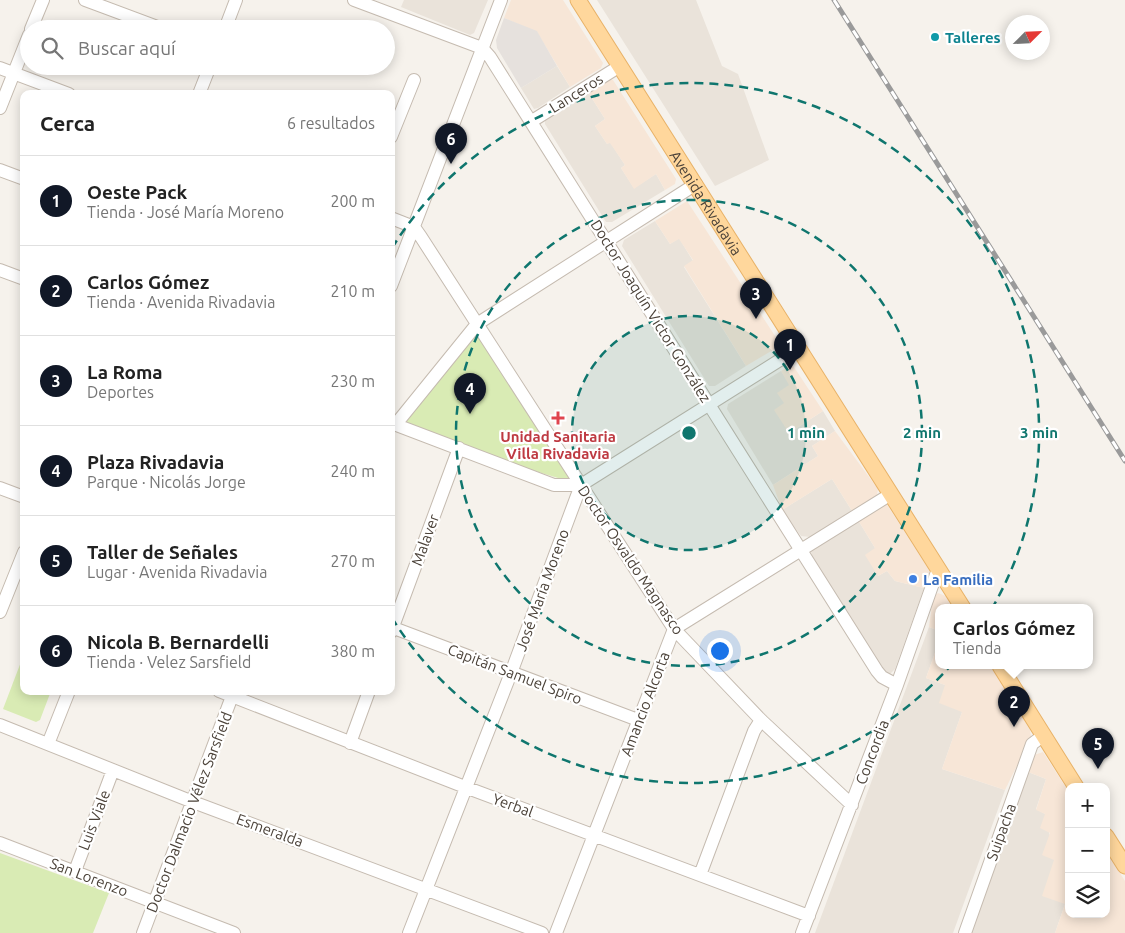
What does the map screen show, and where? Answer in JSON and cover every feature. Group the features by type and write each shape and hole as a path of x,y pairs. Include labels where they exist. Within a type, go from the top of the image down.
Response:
{"main road":[{"name":"Avenida Rivadavia","path":"578,0 960,604"},
{"path":"1002,669 1074,783"},
{"path":"1110,842 1125,866"}],"street":[{"path":"35,20 43,0"},
{"path":"85,0 139,20"},
{"path":"228,20 236,0"},
{"path":"354,0 482,48"},
{"path":"395,276 502,0"},
{"name":"Doctor Joaquín Victor González","path":"482,48 532,121 877,671 882,677 897,685"},
{"path":"0,108 20,58"},
{"name":"Lanceros","path":"532,121 620,66"},
{"path":"0,68 59,90"},
{"path":"201,90 206,75"},
{"path":"395,127 414,80"},
{"path":"0,170 20,178"},
{"path":"395,423 477,324 696,184"},
{"path":"395,220 414,227"},
{"name":"Doctor Osvaldo Magnasco","path":"414,227 674,629 761,720 852,805"},
{"path":"0,270 20,278"},
{"path":"395,424 554,485 581,485 798,348"},
{"name":"Malaver","path":"395,621 459,448"},
{"name":"José María Moreno","path":"409,933 511,673 581,485"},
{"path":"0,488 20,496"},
{"path":"674,629 891,494"},
{"path":"1,609 20,562"},
{"name":"Concordia","path":"802,933 897,685 938,569"},
{"name":"Amancio Alcorta","path":"556,933 596,835 674,629"},
{"name":"Capitán Samuel Spiro","path":"395,630 638,720"},
{"path":"48,744 67,695"},
{"name":"Doctor Dalmacio Vélez Sarsfield","path":"143,933 233,695"},
{"name":"Yerbal","path":"235,695 350,743 809,916"},
{"path":"350,743 368,695"},
{"path":"700,875 754,730 761,720"},
{"name":"Esmeralda","path":"0,726 193,802 542,933"},
{"name":"Suipacha","path":"965,933 1032,744 1044,735"},
{"name":"Luis Viale","path":"75,871 113,770"},
{"name":"San Lorenzo","path":"0,843 155,901 234,933"}],"shaded area":[{"path":"404,0 488,0 474,33 470,35 401,7"},
{"path":"511,0 563,0 603,63 601,68 570,87 537,32 504,18"},
{"path":"597,0 696,0 722,66 738,74 769,160 715,186"},
{"path":"504,18 537,31 557,66 521,88 497,48 496,40"},
{"path":"557,66 570,87 534,109 521,88"},
{"path":"608,79 613,80 676,179 675,184 665,190 656,174 634,189 621,168 625,165 610,143 607,144 595,126 605,119 588,92"},
{"path":"588,92 605,119 595,126 607,144 610,142 625,165 621,168 634,188 656,174 665,190 612,222 606,222 545,124 545,120"},
{"path":"687,201 779,342 778,347 746,366 684,266 693,260 679,239 670,244 655,221"},
{"path":"655,221 670,244 679,238 693,261 684,267 746,366 715,386 709,386 622,246 624,240"},
{"path":"791,365 823,411 789,433 774,410 784,403 777,393 789,385 781,371"},
{"path":"781,371 790,385 784,403 789,433 823,411 835,431 812,446 818,456 773,485 727,409 728,404"},
{"path":"835,431 878,489 877,495 852,511 832,479 782,510 773,485 818,456 812,446"},
{"path":"832,479 852,511 810,537 801,536 782,510"},
{"path":"886,503 929,570 930,574 924,588 895,581 887,571 878,576 865,555 875,548 858,520"},
{"path":"858,520 875,548 878,576 887,571 895,581 924,588 895,669 889,675 885,674 812,557 811,551 815,547"},
{"path":"938,593 946,596 951,604 935,604 935,629 929,627 933,597"},
{"path":"929,627 935,629 935,652 926,678 945,685 962,712 942,769 1005,790 953,933 815,933"},
{"path":"935,652 935,669 992,669 1030,730 1031,737 1005,790 942,769 962,712 939,703 945,685 926,678"},
{"path":"1043,752 1065,786 1065,904 1042,896 1054,860 1042,855 1050,833 1040,828 1045,814 1036,810 1046,779 1028,772 1034,755"},
{"path":"1028,772 1046,779 1036,809 1045,814 1065,904 1055,933 970,933"},
{"path":"1110,857 1125,881 1125,933 1055,933 1065,904 1065,918 1110,918"}],"green space":[{"path":"477,324 581,485 459,448 396,424"},
{"path":"20,664 20,695 49,695 40,720 36,722 3,709"},
{"path":"0,853 109,893 93,933 0,933"}],"railway":[{"path":"834,0 1125,461"}],"place":[{"name":"Talleres","path":"935,37"},
{"name":"Nicola B. Bernardelli","path":"451,164"},
{"name":"La Roma","path":"756,319"},
{"name":"Oeste Pack","path":"790,370"},
{"name":"Plaza Rivadavia","path":"470,414"},
{"name":"Unidad Sanitaria Villa Rivadavia","path":"558,418"},
{"name":"La Familia","path":"913,579"},
{"name":"Carlos Gómez","path":"1014,727"},
{"name":"Taller de Señales","path":"1098,769"}]}
